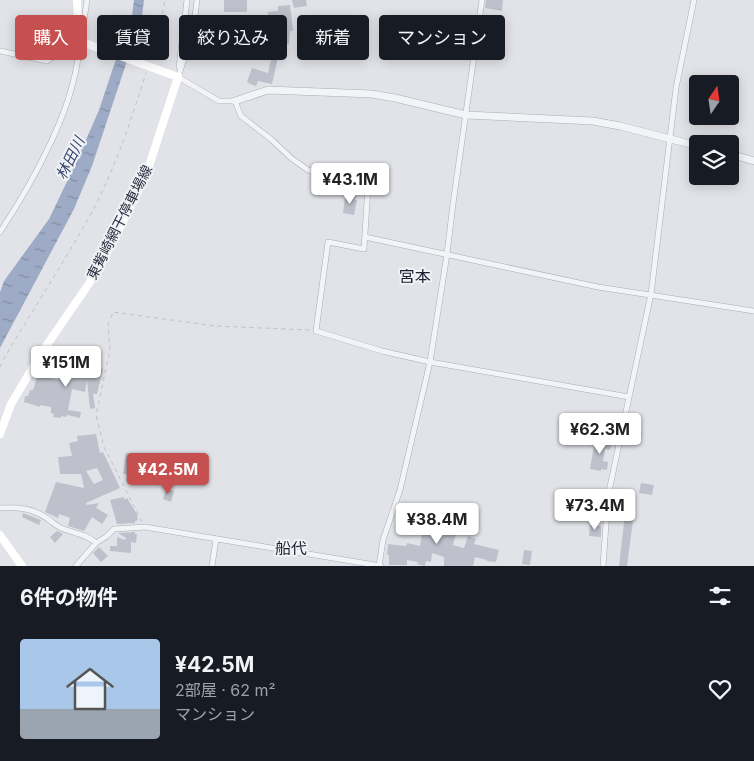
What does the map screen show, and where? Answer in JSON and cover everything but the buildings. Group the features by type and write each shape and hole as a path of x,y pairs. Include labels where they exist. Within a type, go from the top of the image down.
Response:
{"main road":[{"path":"77,0 78,15"},
{"path":"87,40 178,77"},
{"name":"東觜崎網干停車場線","path":"0,434 11,404 42,352 105,257 135,198 149,166 178,77"},
{"path":"0,535 22,566"}],"street":[{"path":"85,15 87,0"},
{"path":"178,77 187,0"},
{"path":"178,77 193,32 197,0"},
{"path":"76,566 96,543 107,536 114,528 145,526 379,566 384,540 400,490 430,362 482,0"},
{"path":"602,566 608,496 651,294 676,88 694,0"},
{"path":"0,52 15,55"},
{"path":"0,232 37,170 52,139 72,87 78,60"},
{"path":"178,77 219,101 235,101 268,90 372,94 466,115 593,121 689,143"},
{"path":"235,101 241,116 308,170 368,186 364,249 328,242 316,331 382,351 430,362 629,397"},
{"path":"739,157 754,161"},
{"path":"365,237 598,287 754,311"},
{"path":"0,508 32,510 59,527 91,538 96,543"},
{"path":"212,566 216,539"}],"path":[{"path":"162,15 165,0"},
{"path":"0,367 10,346 30,317 89,218 106,183 130,121 147,68"},
{"path":"145,526 104,447 96,415 110,350 108,325 113,312 215,326 316,331"}],"water":[{"path":"134,0 144,0 142,15 132,15"},
{"path":"116,60 127,60 92,166 74,209 0,348 0,292 4,281 49,219 99,110"}],"district":[{"name":"宮本","path":"415,276"},
{"name":"船代","path":"291,548"}],"water label":[{"name":"林田川","path":"70,158"}]}
